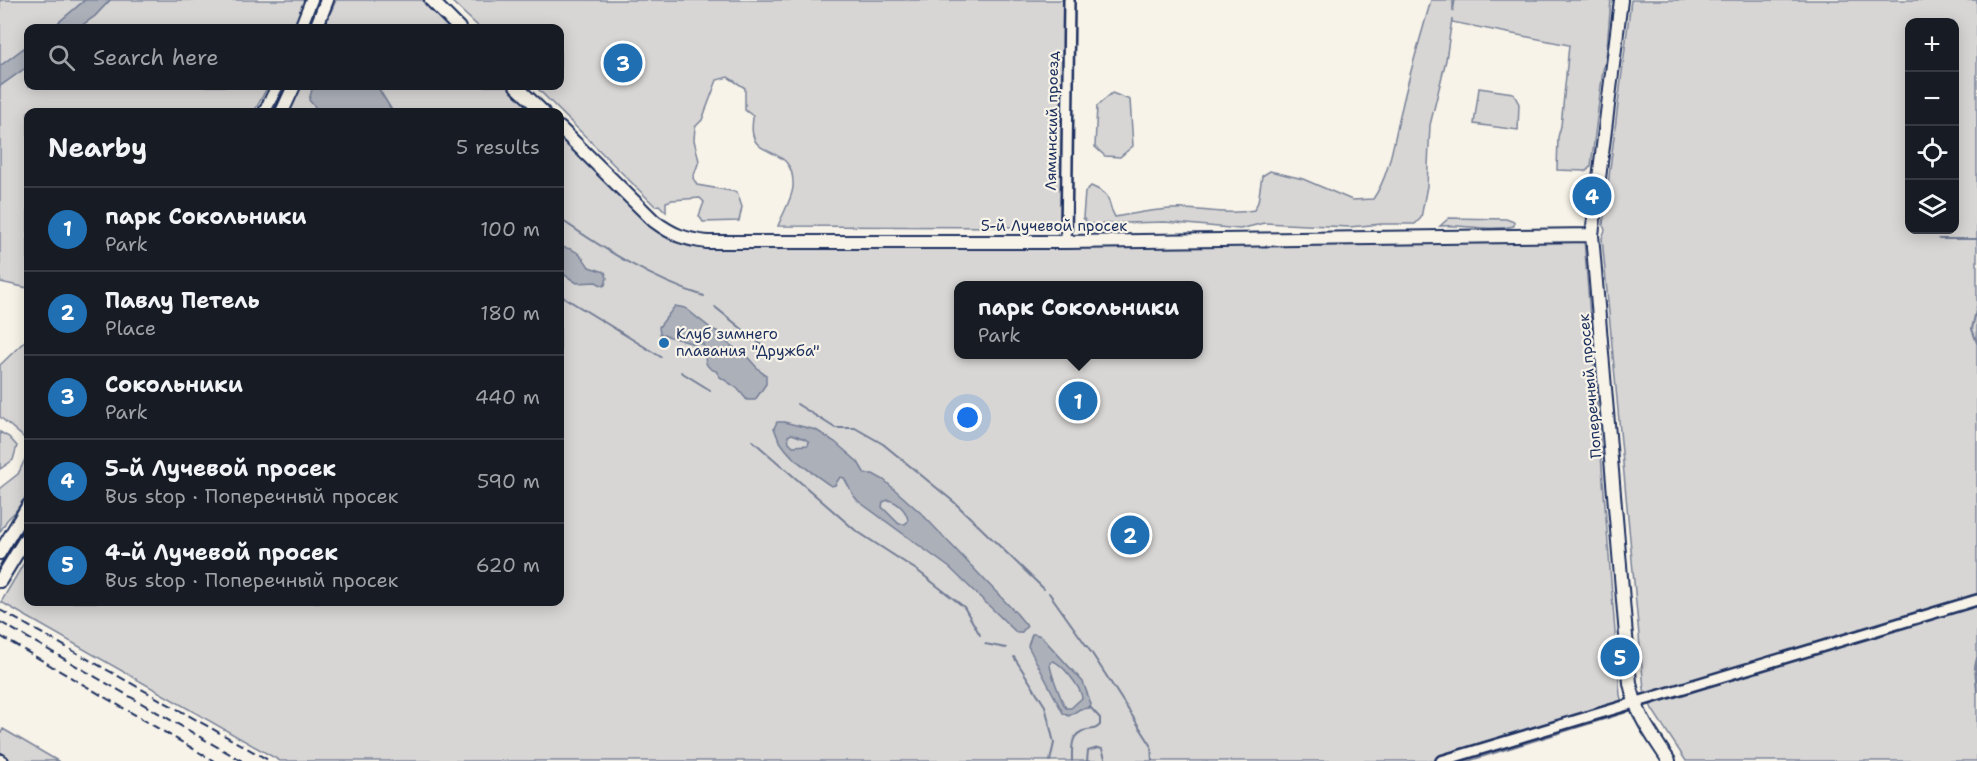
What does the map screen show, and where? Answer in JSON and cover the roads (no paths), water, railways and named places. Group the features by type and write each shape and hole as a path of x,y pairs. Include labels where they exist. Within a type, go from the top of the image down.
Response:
{"street":[{"path":"302,24 312,0"},
{"path":"318,24 327,0"},
{"path":"431,0 455,24"},
{"name":"Ляминский проезд","path":"1066,242 1069,0"},
{"name":"Поперечный просек","path":"1621,0 1592,235 1629,674 1634,703 1640,717 1669,761"},
{"path":"267,108 276,90"},
{"path":"284,108 292,90"},
{"path":"520,90 539,108"},
{"name":"5-й Лучевой просек","path":"564,132 654,221 670,233 689,240 707,242 1066,242 1592,235"},
{"path":"0,553 24,513"},
{"path":"0,581 24,541"},
{"path":"1441,761 1977,600"}],"waterway":[{"path":"564,222 647,273 704,296"},
{"path":"1939,239 1977,239"},
{"path":"564,297 661,357"},
{"path":"1977,306 1972,329 1977,343"},
{"path":"715,307 768,350"},
{"path":"681,372 710,390"},
{"path":"797,404 835,428 855,428 883,444 954,502 1044,589"},
{"path":"753,441 855,530 918,571 964,607 980,635"},
{"path":"1049,593 1093,655 1151,745 1152,761"},
{"path":"985,644 1006,648"},
{"path":"1014,657 1045,706 1054,743 1050,761"},
{"path":"1977,658 1975,667 1977,692"},
{"path":"1072,761 1072,746 1077,734 1095,729 1100,725 1100,718 1089,706"},
{"path":"1087,761 1088,751 1098,748 1102,749 1106,761"}],"tram line":[{"path":"309,24 318,0"},
{"path":"273,108 282,90"},
{"path":"0,565 24,525"}],"railway":[{"path":"0,610 270,761"},
{"path":"0,622 242,761"},
{"path":"0,636 214,761"}],"place":[{"name":"Сокольники","path":"623,63"},
{"name":"5-й Лучевой просек","path":"1592,196"},
{"name":"Клуб зимнего плавания \"Дружба\"","path":"664,343"},
{"name":"парк Сокольники","path":"1078,401"},
{"name":"Павлу Петель","path":"1130,535"},
{"name":"4-й Лучевой просек","path":"1620,657"}]}
